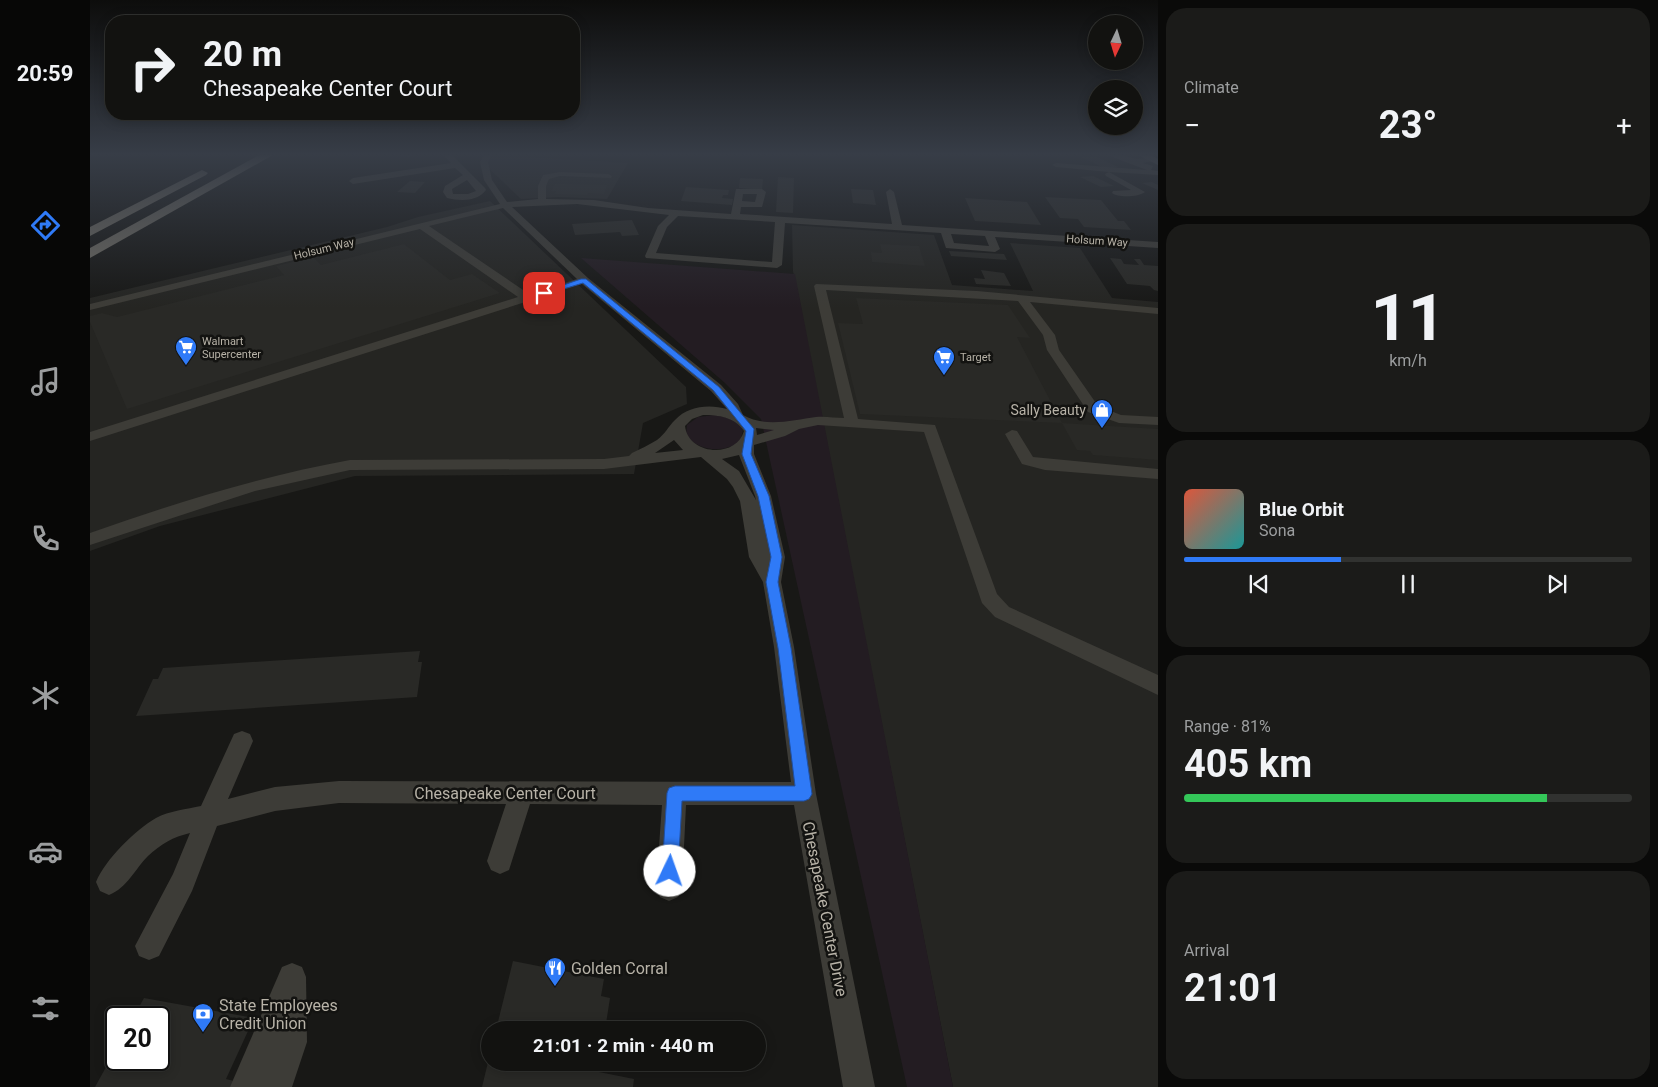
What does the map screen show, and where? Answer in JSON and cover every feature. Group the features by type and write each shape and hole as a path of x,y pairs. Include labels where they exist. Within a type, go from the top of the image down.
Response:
{"highway":[{"path":"90,225 132,206"},
{"path":"90,232 140,206"},
{"path":"90,254 177,206"},
{"path":"90,262 182,206"}],"street":[{"name":"Holsum Way","path":"90,307 502,206"},
{"path":"506,206 584,280 705,381 716,388 733,407 750,431 746,454 764,496 776,557 772,582"},
{"name":"Holsum Way","path":"607,206 645,215 676,213 780,220 868,231 898,228 921,234 945,231 1158,245"},
{"path":"735,217 738,206"},
{"path":"893,206 898,228"},
{"path":"676,213 663,226 650,256 778,266 780,220"},
{"path":"421,226 527,298"},
{"path":"945,231 950,246 995,249 989,234"},
{"path":"1052,238 1059,251"},
{"path":"1113,242 1123,256"},
{"path":"90,437 584,280"},
{"path":"852,423 820,286 1021,298 1158,311"},
{"path":"1021,298 1049,334 1053,350 1093,409 1119,419 1158,421"},
{"path":"694,413 704,400 705,381"},
{"path":"630,460 661,444 677,430 681,420 694,413 720,411 767,426 794,426 818,421 930,428 989,598 1002,612 1134,672 1158,686"},
{"path":"90,539 187,506 311,471 350,465 604,464 705,453 730,453 761,437 790,431 794,426"},
{"path":"677,430 684,444 705,453 733,475 741,486 748,501 758,557 772,582"},
{"path":"1012,434 1027,461 1045,465 1158,474"},
{"name":"Chesapeake Center Drive","path":"772,582 784,648 804,794 858,1087"},
{"path":"149,946 184,882 209,815 242,741"},
{"name":"Chesapeake Center Court","path":"109,882 139,847 165,827 275,799 340,792 804,794"},
{"path":"500,861 520,793"},
{"path":"669,888 675,793"},
{"path":"246,1087 292,977 292,1042 276,1087"}],"shaded area":[{"path":"469,206 495,206 686,387 687,404 643,423 634,474 355,476 160,526 90,551 90,298 387,227 418,217"},
{"path":"792,225 934,235 952,285 1033,291 1010,243 1080,248 1112,298 1158,302 1158,1087 953,1087 793,271"},
{"path":"581,258 795,274 953,1087 907,1087 761,419 725,383"},
{"path":"715,415 731,420 743,430 740,442 726,448 712,449 704,448 691,441 686,435 687,425 698,417"}],"building":[{"path":"776,206 793,206 793,213 776,212"},
{"path":"968,206 1029,206 1041,225 975,221"},
{"path":"1051,206 1106,206 1118,221 1124,221 1131,230 1084,227 1078,219 1060,218"},
{"path":"632,220 639,235 622,236 620,232 575,235 572,224"},
{"name":"Walmart Supercenter","path":"404,244 450,280 472,274 500,293 127,409 90,322 90,316 102,313 117,317 284,275 276,266 313,257 321,265"},
{"path":"880,244 919,246 925,266 872,262 871,252 882,253"},
{"path":"949,251 1004,254 1007,260 951,256"},
{"path":"1110,258 1121,259 1124,264 1139,265 1134,259 1140,259 1144,265 1158,266 1158,291 1150,286 1127,284"},
{"path":"981,270 1004,273 1011,286 976,284 974,278 985,279"},
{"name":"Target","path":"856,298 1008,305 1030,338 1017,337 1062,423 860,414 838,323 863,324"},
{"path":"1062,423 1158,429 1158,460 1093,455 1090,451 1077,450"},
{"path":"420,651 418,662 422,662 417,697 136,716 153,679 158,679 163,668"},
{"name":"Golden Corral","path":"513,961 604,979 601,996 610,998 606,1021 498,1021"},
{"name":"State Employees Credit Union","path":"144,998 254,1018 226,1079 258,1087 95,1087 105,1069 105,1071 170,1071 170,1006 140,1006"},
{"path":"486,1071 599,1071 634,1079 633,1087 482,1087"}],"place":[{"name":"Walmart Supercenter","path":"186,366"},
{"name":"Target","path":"944,376"},
{"name":"Sally Beauty","path":"1102,429"},
{"name":"Golden Corral","path":"555,987"},
{"name":"State Employees Credit Union","path":"203,1033"}],"route":[{"path":"544,293 584,280 705,381 716,388 733,407 737,417 748,425 750,431 751,437 747,444 746,454 764,496 776,557 772,582 784,648 804,794 675,793 670,871"}]}
